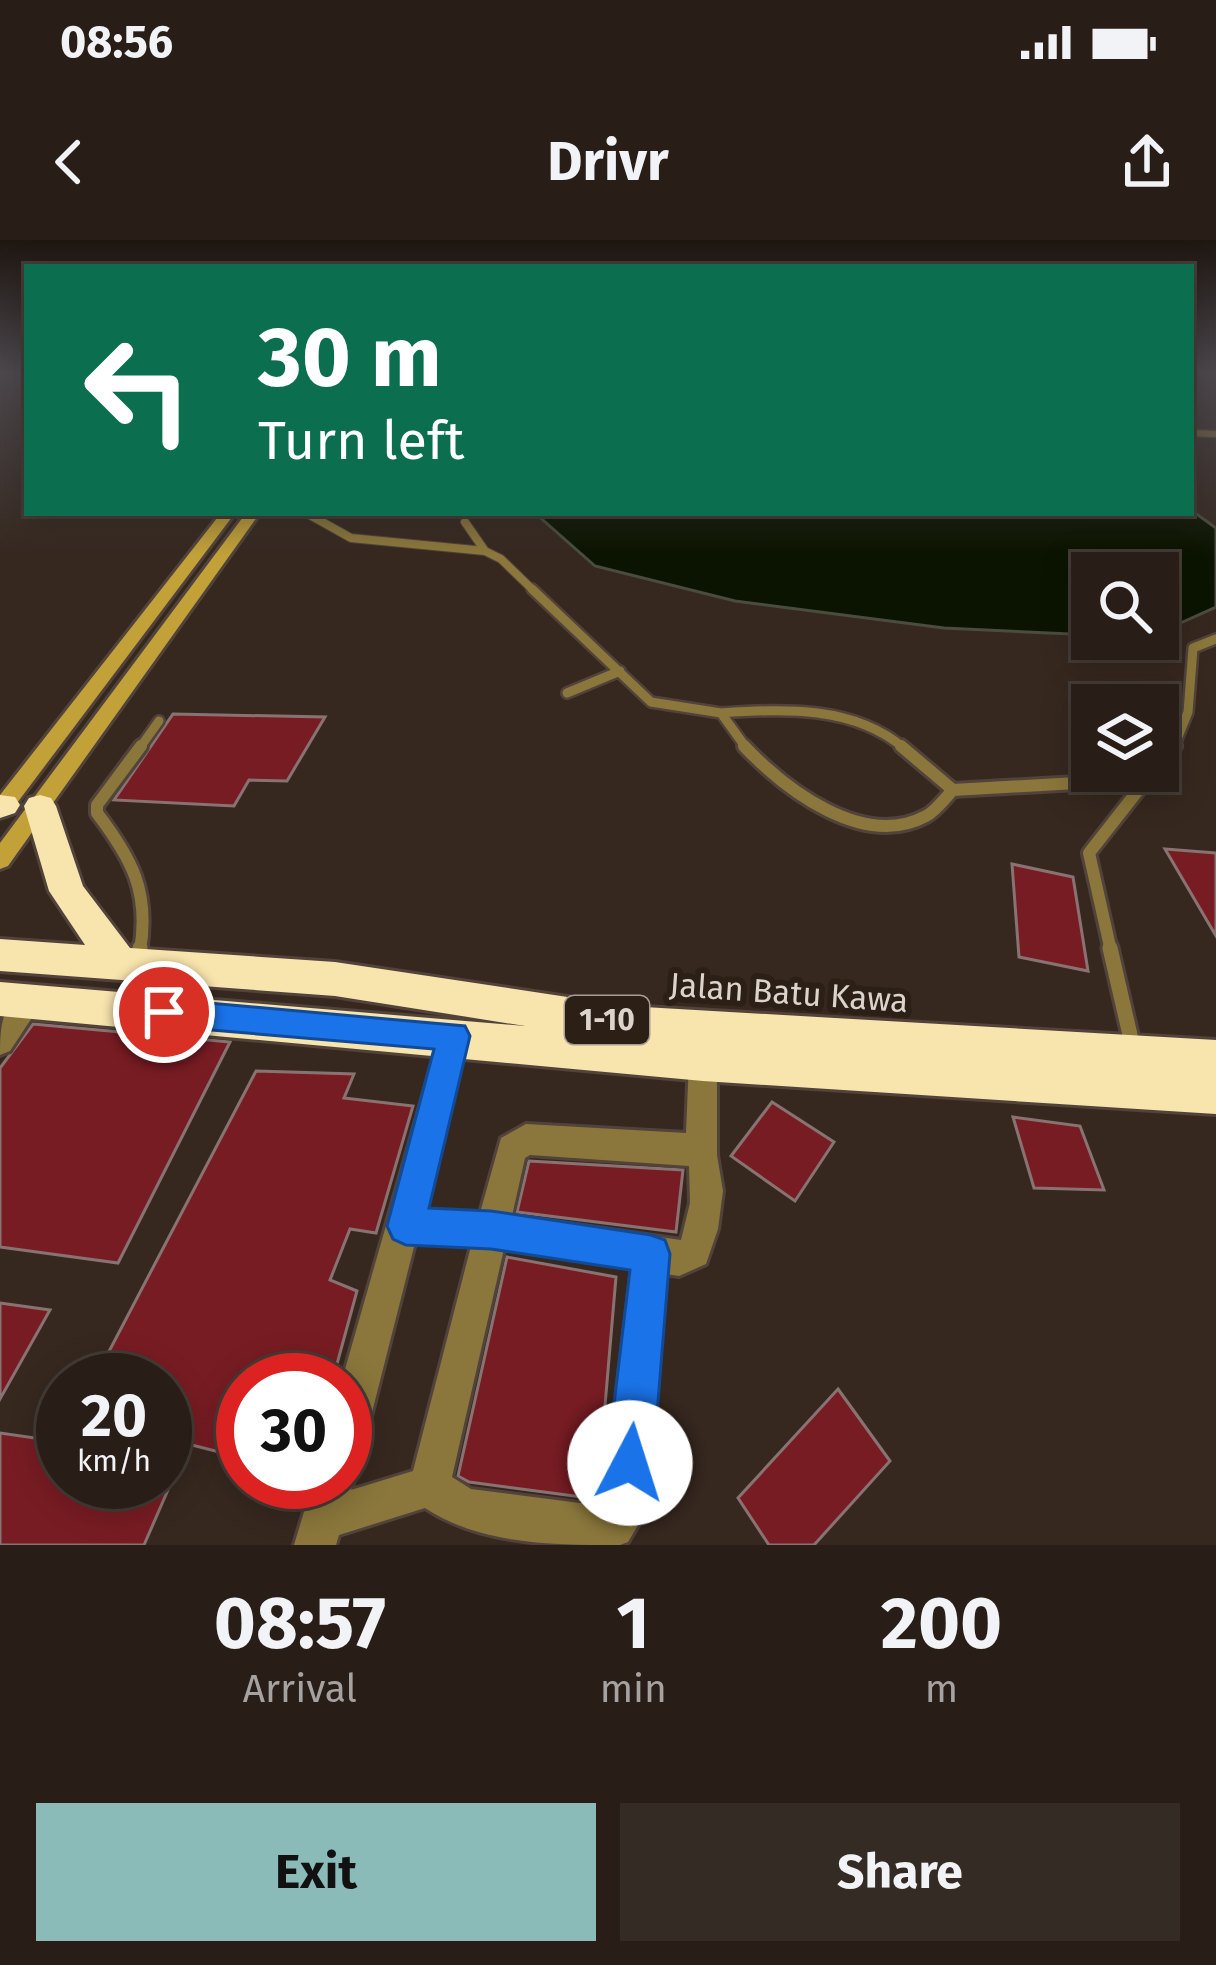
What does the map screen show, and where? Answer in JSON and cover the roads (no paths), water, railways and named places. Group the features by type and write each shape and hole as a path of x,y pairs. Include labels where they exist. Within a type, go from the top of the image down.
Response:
{"highway":[{"path":"11,807 67,892 128,962"},
{"name":"Jalan Batu Kawa","path":"0,955 335,979 627,1024 1216,1060"},
{"name":"1-10","path":"14,1000 703,1061 1216,1093"}],"main road":[{"path":"0,860 11,807 226,516"},
{"path":"11,807 250,516"}],"street":[{"path":"0,1042 14,1000"},
{"path":"370,1353 454,1036"},
{"path":"406,1226 491,1230 679,1259 694,1252 707,1169 700,1155 703,1061"},
{"path":"429,1486 491,1230 518,1141 687,1149 700,1155"},
{"path":"323,1516 429,1486 464,1509 617,1536 626,1510 651,1254"}],"lane":[{"path":"312,516 351,538 485,550 501,559 651,702 721,713 789,711 853,718 883,730 953,790 1071,780"},
{"path":"465,522 485,550"},
{"path":"1179,737 1192,702 1193,648 1216,639"},
{"path":"567,694 620,671"},
{"path":"721,713 735,742 826,812 878,824 911,825 942,809 953,790"},
{"path":"128,962 148,905 136,863 97,813 97,805 159,721"},
{"path":"1134,1055 1089,853 1139,792"}]}
